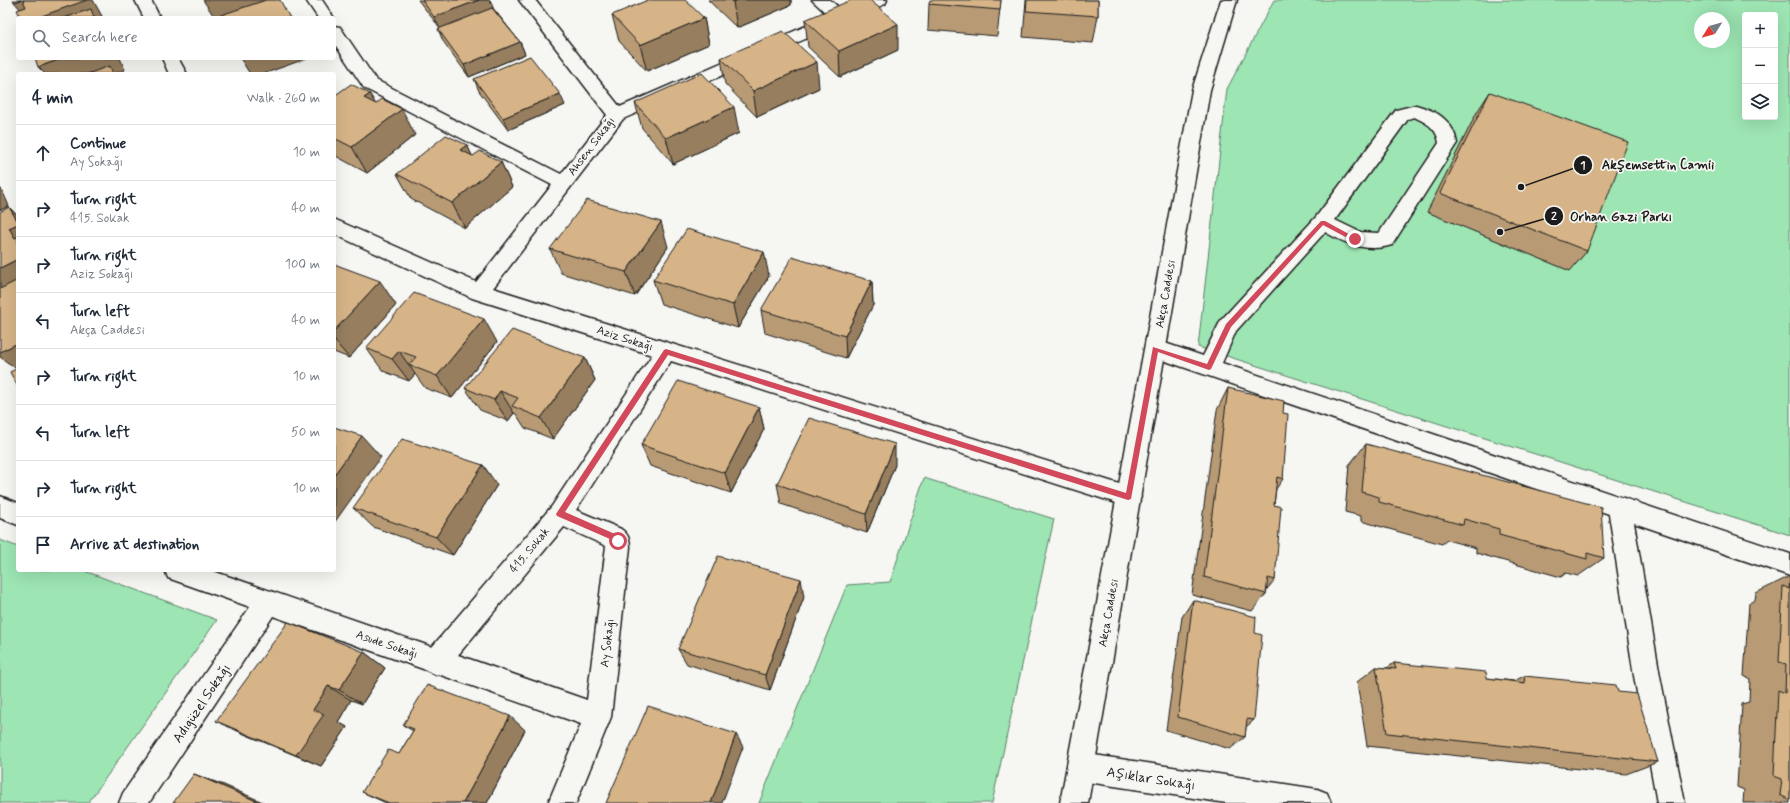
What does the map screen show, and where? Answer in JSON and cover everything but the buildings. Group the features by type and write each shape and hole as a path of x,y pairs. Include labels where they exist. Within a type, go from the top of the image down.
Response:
{"street":[{"path":"143,0 151,16"},
{"path":"314,0 325,16"},
{"name":"Ahsen Sokağı","path":"479,292 617,115 526,0"},
{"path":"820,0 840,17"},
{"path":"617,115 880,0"},
{"name":"Akça Caddesi","path":"1074,803 1201,90 1229,0"},
{"path":"336,34 370,84 563,183"},
{"path":"171,60 177,72"},
{"path":"1209,367 1228,326 1323,222 1402,114 1416,111 1433,119 1446,131 1448,143 1385,240 1374,242 1355,239 1323,222"},
{"name":"Aziz Sokağı","path":"336,227 479,292 1128,497"},
{"path":"1156,348 1790,565"},
{"name":"415. Sokak","path":"436,662 560,514 666,352"},
{"path":"1620,507 1646,668 1671,803"},
{"name":"Ay Sokağı","path":"560,514 613,537 618,541 598,717 562,803"},
{"name":"Asude Sokağı","path":"183,572 436,662 598,717"},
{"name":"Adıgüzel Sokağı","path":"133,803 268,602"},
{"name":"Aşıklar Sokağı","path":"1081,767 1317,803"}],"green space":[{"path":"1274,0 1790,0 1790,535 1198,347 1227,89"},
{"path":"924,478 1054,519 992,803 759,803 847,585 890,582"},
{"path":"0,540 16,546 16,572 87,572 217,620 88,803 0,803"}],"place":[{"name":"Akşemsettin Camii","path":"1521,187"},
{"name":"Orhan Gazi Parkı","path":"1500,232"}],"route":[{"path":"618,541 613,537 560,514 666,352 1128,497 1156,348 1209,367 1228,326 1323,222 1355,239"}]}
